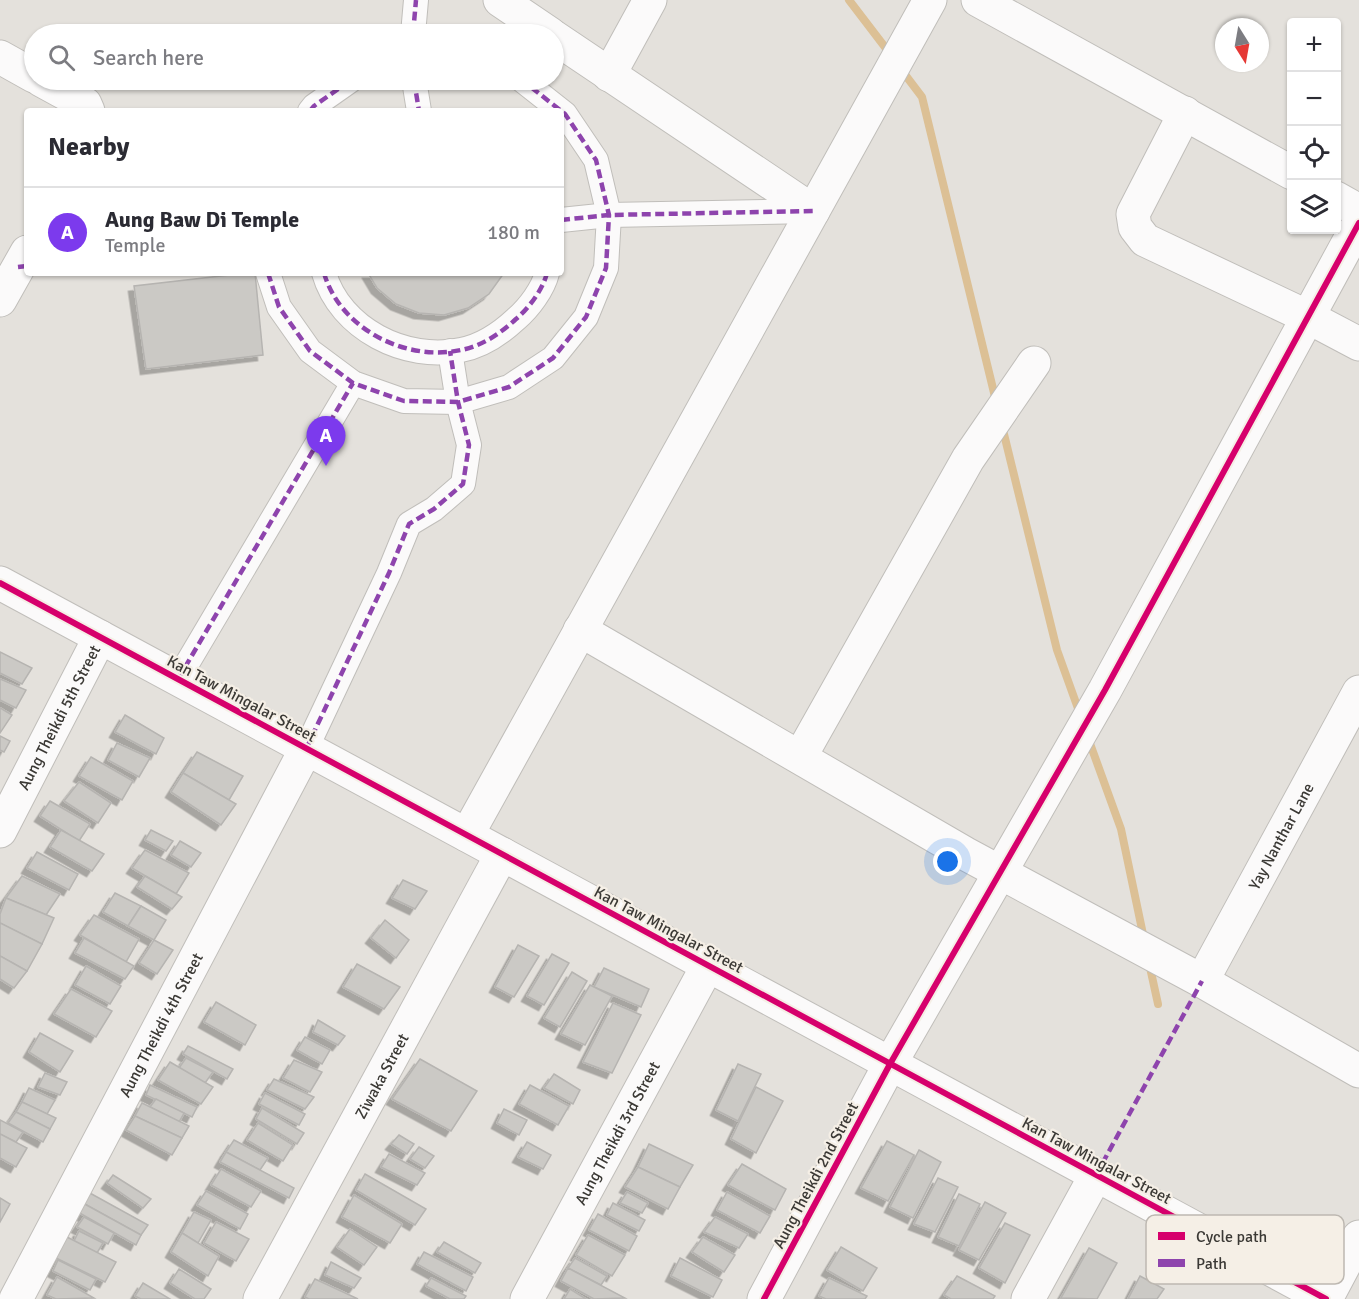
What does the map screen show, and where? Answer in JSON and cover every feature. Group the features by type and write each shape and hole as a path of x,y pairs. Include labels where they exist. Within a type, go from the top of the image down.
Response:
{"street":[{"path":"414,24 416,0"},
{"path":"500,0 535,24"},
{"path":"609,75 650,0"},
{"path":"467,835 930,0"},
{"path":"978,0 1287,170"},
{"path":"564,44 813,211"},
{"path":"0,57 24,70"},
{"path":"59,90 85,104 87,108"},
{"path":"312,108 337,90"},
{"path":"416,90 419,108"},
{"path":"535,90 557,108"},
{"path":"269,276 279,307 310,351 353,383 404,401 458,402 509,387 553,358 560,350 586,317 606,268 609,215 596,160 564,113"},
{"path":"1185,113 1133,214 1138,234 1145,240 1308,317 1359,344"},
{"path":"1341,201 1359,211"},
{"path":"564,220 609,215 813,211"},
{"name":"Aung Theikdi 2nd Street","path":"764,1299 890,1064 1105,690 1359,223"},
{"path":"0,300 24,262"},
{"path":"325,276 328,285 350,318 383,341 421,352 461,350 498,335 526,310 545,276"},
{"path":"306,748 389,573 409,524 434,509 463,484 469,445 458,402 450,351"},
{"path":"800,757 968,459 1034,363"},
{"path":"178,679 353,383"},
{"name":"Kan Taw Mingalar Street","path":"0,583 1170,1215"},
{"path":"580,630 966,854 1202,981 1359,1071"},
{"name":"Aung Theikdi 5th Street","path":"0,831 100,637"},
{"name":"Yay Nanthar Lane","path":"1202,981 1359,692"},
{"name":"Aung Theikdi 4th Street","path":"16,1299 306,748"},
{"name":"Ziwaka Street","path":"260,1299 502,854"},
{"name":"Aung Theikdi 3rd Street","path":"527,1299 708,965"},
{"path":"1028,1299 1096,1175"},
{"path":"1344,1265 1359,1237"},
{"name":"Kan Taw Mingalar Street","path":"1298,1284 1326,1299"},
{"path":"1326,1299 1334,1284"}],"building":[{"path":"221,276 255,276 263,355 146,369 134,286"},
{"path":"370,276 502,276 489,294 468,308 444,315 419,313 396,304 377,288"},
{"path":"0,652 32,668 22,684 0,673"},
{"path":"0,679 26,690 16,708 0,700"},
{"path":"0,708 12,715 0,733"},
{"path":"125,715 164,738 156,754 115,732"},
{"path":"0,736 10,741 4,752 0,750"},
{"path":"117,743 150,758 139,777 108,760"},
{"path":"197,752 243,776 229,800 183,773"},
{"path":"91,757 133,781 122,800 79,776"},
{"path":"183,773 236,804 221,825 171,792"},
{"path":"79,782 111,803 98,823 64,801"},
{"path":"50,801 90,824 79,841 40,816"},
{"path":"61,830 104,854 92,871 50,847"},
{"path":"151,830 173,841 166,851 145,840"},
{"path":"180,841 201,853 191,867 171,855"},
{"path":"145,850 189,873 176,894 132,868"},
{"path":"37,852 78,874 69,890 27,868"},
{"path":"22,876 60,894 46,915 6,898"},
{"path":"145,876 182,897 172,909 137,887"},
{"path":"403,880 427,891 415,909 392,898"},
{"path":"115,893 141,906 128,926 103,912"},
{"path":"6,898 54,918 42,944 0,923 0,914"},
{"path":"141,906 166,920 154,940 128,926"},
{"path":"94,915 139,939 126,962 80,935"},
{"path":"385,920 409,940 396,958 371,938"},
{"path":"0,923 42,944 27,971 0,956"},
{"path":"84,938 134,966 125,979 75,953"},
{"path":"154,940 173,950 157,974 139,963"},
{"path":"518,945 539,956 514,997 495,987"},
{"path":"552,954 569,963 544,1005 527,996"},
{"path":"0,956 27,971 14,988 0,979"},
{"path":"357,964 400,987 384,1009 343,987"},
{"path":"86,966 121,986 110,1004 75,985"},
{"path":"604,968 649,989 641,1007 594,987"},
{"path":"572,972 587,981 560,1027 544,1018"},
{"path":"590,985 612,996 585,1045 561,1034"},
{"path":"71,989 112,1011 96,1037 54,1014"},
{"path":"216,1002 256,1025 245,1045 204,1022"},
{"path":"613,1003 641,1015 612,1073 583,1062"},
{"path":"318,1020 345,1036 338,1045 313,1032"},
{"path":"40,1033 73,1051 60,1072 29,1052"},
{"path":"305,1037 330,1050 322,1064 297,1050"},
{"path":"188,1046 233,1069 227,1079 183,1054"},
{"path":"186,1058 213,1072 205,1083 179,1068"},
{"path":"420,1059 477,1091 451,1131 392,1099"},
{"path":"294,1060 322,1072 310,1092 283,1078"},
{"path":"170,1062 213,1087 201,1104 158,1080"},
{"path":"738,1064 761,1074 738,1121 716,1110"},
{"path":"45,1073 67,1082 60,1095 38,1087"},
{"path":"554,1074 580,1090 573,1104 544,1088"},
{"path":"274,1079 314,1097 305,1109 267,1090"},
{"path":"150,1085 197,1107 192,1117 146,1095"},
{"path":"530,1085 569,1106 558,1125 519,1104"},
{"path":"756,1087 783,1101 756,1153 731,1139"},
{"path":"29,1088 55,1100 47,1114 22,1102"},
{"path":"265,1093 305,1114 299,1125 259,1104"},
{"path":"156,1099 184,1113 179,1122 150,1107"},
{"path":"22,1102 56,1118 50,1129 16,1112"},
{"path":"142,1103 189,1126 182,1138 135,1116"},
{"path":"262,1108 304,1133 297,1144 256,1119"},
{"path":"504,1109 527,1120 519,1135 497,1123"},
{"path":"16,1112 50,1129 43,1142 8,1123"},
{"path":"135,1116 182,1138 172,1155 126,1130"},
{"path":"0,1120 23,1132 16,1142 0,1134"},
{"path":"258,1123 293,1145 283,1161 247,1140"},
{"path":"0,1134 27,1148 16,1167 0,1158"},
{"path":"399,1135 414,1144 407,1154 391,1144"},
{"path":"234,1140 268,1158 260,1170 226,1152"},
{"path":"887,1141 914,1155 888,1201 861,1188"},
{"path":"527,1142 551,1155 543,1169 518,1157"},
{"path":"649,1144 693,1165 680,1187 638,1167"},
{"path":"419,1147 434,1156 425,1168 410,1159"},
{"path":"919,1150 941,1162 913,1218 890,1207"},
{"path":"226,1152 294,1188 289,1198 220,1162"},
{"path":"389,1154 425,1173 417,1185 381,1167"},
{"path":"742,1164 786,1189 775,1210 728,1185"},
{"path":"638,1167 680,1187 668,1209 625,1187"},
{"path":"221,1169 261,1191 251,1207 211,1185"},
{"path":"365,1174 426,1209 415,1225 356,1190"},
{"path":"113,1175 151,1199 143,1208 107,1183"},
{"path":"938,1178 958,1187 935,1232 914,1224"},
{"path":"206,1191 248,1214 240,1229 197,1205"},
{"path":"88,1192 148,1225 141,1235 81,1202"},
{"path":"627,1192 648,1203 642,1213 620,1203"},
{"path":"727,1192 770,1216 760,1233 717,1210"},
{"path":"959,1194 980,1204 959,1246 938,1237"},
{"path":"354,1195 402,1224 390,1243 342,1217"},
{"path":"0,1198 10,1204 0,1222"},
{"path":"81,1202 141,1235 136,1245 76,1211"},
{"path":"985,1202 1006,1213 979,1260 959,1250"},
{"path":"613,1203 645,1220 639,1231 607,1215"},
{"path":"194,1212 211,1220 198,1243 182,1233"},
{"path":"598,1214 637,1236 629,1251 589,1230"},
{"path":"84,1217 114,1233 108,1244 77,1227"},
{"path":"715,1217 748,1234 739,1248 704,1232"},
{"path":"216,1222 249,1239 236,1261 204,1243"},
{"path":"1005,1223 1030,1235 1005,1283 979,1268"},
{"path":"350,1229 377,1247 364,1265 337,1247"},
{"path":"79,1231 103,1243 97,1253 74,1241"},
{"path":"182,1233 219,1256 208,1276 171,1252"},
{"path":"588,1235 625,1255 612,1276 576,1255"},
{"path":"65,1236 116,1262 105,1282 52,1256"},
{"path":"703,1237 735,1255 724,1272 692,1252"},
{"path":"444,1242 481,1263 475,1273 437,1252"},
{"path":"841,1247 877,1268 863,1291 827,1270"},
{"path":"1089,1248 1117,1263 1097,1299 1061,1298"},
{"path":"424,1252 473,1277 466,1291 417,1264"},
{"path":"575,1258 607,1276 601,1285 568,1268"},
{"path":"680,1258 722,1280 713,1297 671,1276"},
{"path":"58,1260 96,1279 90,1290 53,1271"},
{"path":"331,1262 361,1278 354,1288 325,1275"},
{"path":"568,1268 625,1298 594,1299 561,1281"},
{"path":"179,1269 211,1289 204,1299 195,1299 170,1283"},
{"path":"957,1276 995,1296 993,1299 951,1299 944,1295"},
{"path":"1140,1276 1146,1279 1146,1284 1155,1284 1164,1289 1157,1299 1128,1299"},
{"path":"57,1277 94,1298 56,1299 47,1295"},
{"path":"431,1278 466,1296 464,1299 450,1299 426,1286"},
{"path":"829,1278 867,1296 865,1299 826,1299 819,1296"},
{"path":"315,1279 358,1299 309,1299 305,1297"},
{"path":"143,1283 170,1299 141,1299 135,1296"},
{"path":"570,1289 586,1299 564,1299"}],"waterway":[{"path":"849,0 891,55"},
{"path":"900,68 922,97 996,401"},
{"path":"1002,426 1057,650 1080,714"},
{"path":"1088,738 1121,829 1144,939"},
{"path":"1149,963 1158,1004"}],"marked path":[{"path":"414,24 416,0"},
{"path":"312,108 337,90"},
{"path":"416,90 419,108"},
{"path":"535,90 557,108"},
{"path":"269,276 279,307 310,351 353,383 404,401 458,402 509,387 553,358 586,317 606,268 609,215 596,160 564,113"},
{"path":"564,220 609,215 813,211"},
{"path":"18,267 24,266"},
{"path":"325,276 332,293 344,310 378,337 398,346 419,351 440,352 461,350 476,345 504,329 530,304 539,292 546,276"},
{"path":"306,749 389,573 409,524 434,509 463,484 469,445 458,402 450,351"},
{"path":"178,679 353,383"},
{"path":"1096,1175 1202,981"}],"cycle path":[{"path":"764,1299 890,1064 1105,690 1359,223"},
{"path":"0,583 1170,1215"},
{"path":"1298,1284 1326,1299"}],"place":[{"name":"Aung Baw Di Temple","path":"326,466"}]}
